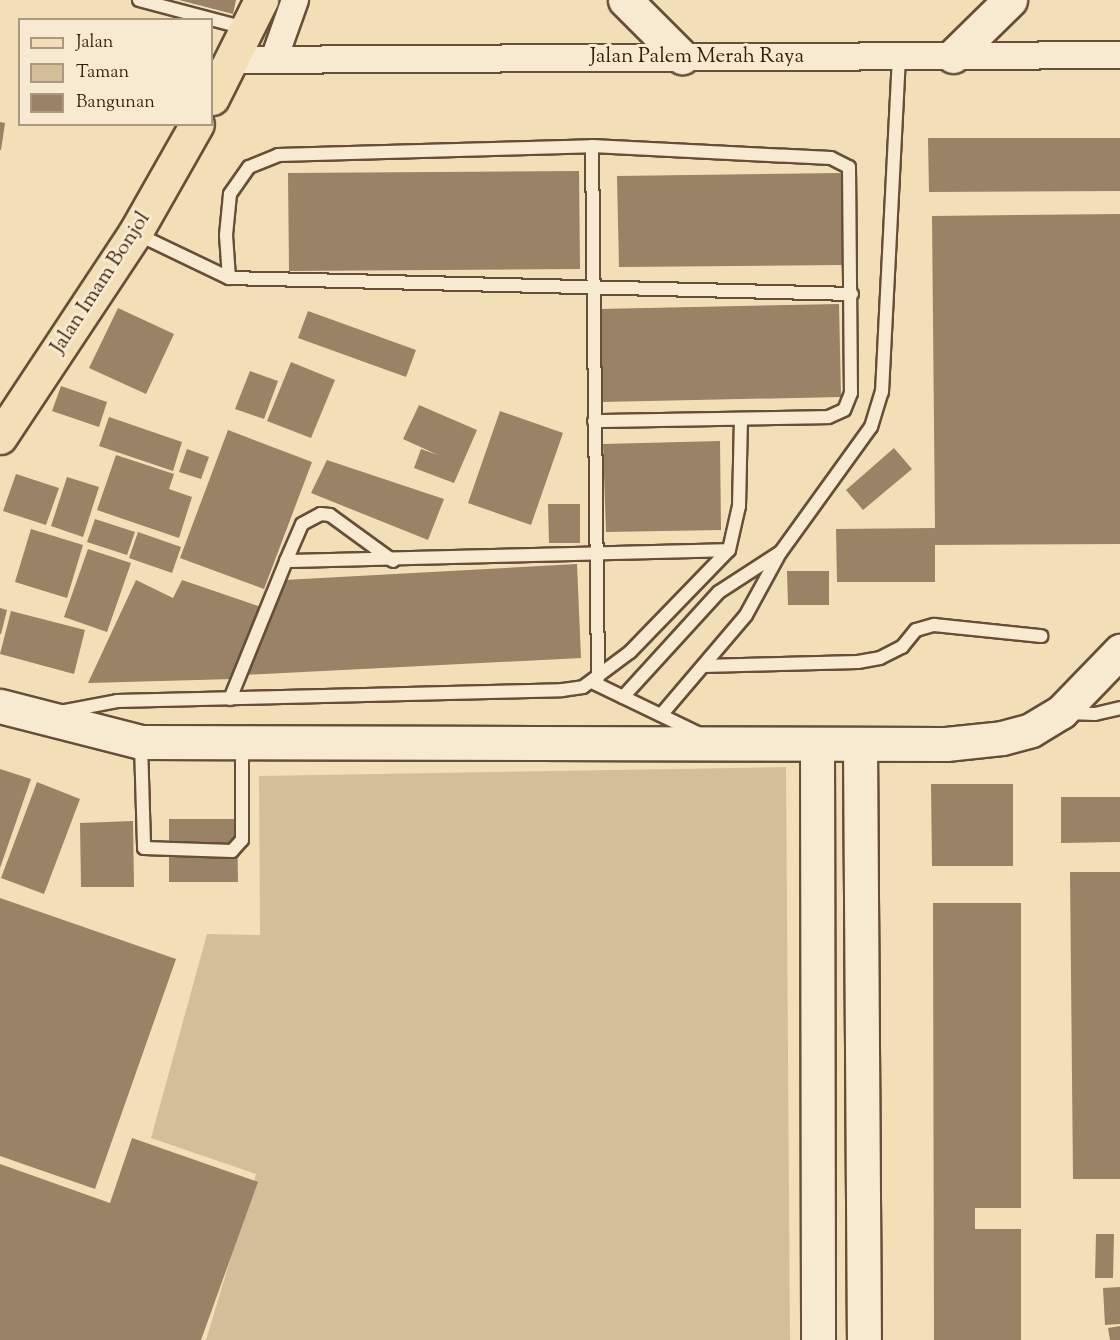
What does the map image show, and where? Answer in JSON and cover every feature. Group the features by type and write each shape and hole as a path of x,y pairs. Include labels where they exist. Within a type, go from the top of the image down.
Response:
{"main road":[{"path":"213,95 224,64 255,15"},
{"name":"Jalan Imam Bonjol","path":"0,438 135,233 196,126"}],"street":[{"path":"274,59 295,0"},
{"path":"625,0 682,57"},
{"path":"953,56 1010,0"},
{"name":"Jalan Palem Merah Raya","path":"224,64 274,59 1120,55"},
{"path":"0,706 37,718 141,742 946,744 1002,738 1031,730 1060,712 1120,651"},
{"path":"860,744 864,1340"},
{"path":"818,745 818,1340"},
{"path":"818,1188 862,1188"}],"lane":[{"path":"139,0 255,15"},
{"path":"661,715 746,615 780,553 871,427 882,392 899,56"},
{"path":"228,278 226,235 230,194 249,166 278,155 592,146 842,161 849,167 851,180 851,393 844,410 828,417 594,421"},
{"path":"592,146 595,680"},
{"path":"135,233 228,278 852,294"},
{"path":"37,718 117,701 562,690 595,680 630,652 729,550 739,506 741,420"},
{"path":"230,699 302,524 321,514 330,514 393,561"},
{"path":"286,561 393,561 729,550"},
{"path":"623,697 719,592 780,553"},
{"path":"703,666 858,662 880,658 902,647 916,630 934,625 1041,636"},
{"path":"595,680 623,697 723,745"},
{"path":"1060,712 1095,714 1120,708"},
{"path":"141,742 144,847 149,850 232,851 240,846 242,743"}],"green space":[{"path":"786,767 790,1340 206,1340 256,1174 151,1138 207,934 260,935 259,776"}],"building":[{"path":"179,0 236,0 233,14"},
{"path":"0,122 5,123 1,150 0,150"},
{"path":"928,138 1120,138 1120,191 929,192"},
{"path":"579,171 580,269 289,271 288,173"},
{"path":"841,173 842,265 619,267 617,176"},
{"path":"1120,214 1120,544 935,545 935,582 837,582 836,529 935,528 932,216"},
{"path":"839,304 841,397 601,402 599,309"},
{"path":"118,308 174,334 146,394 89,368"},
{"path":"308,311 416,350 406,377 298,338"},
{"path":"291,362 335,380 311,438 267,421"},
{"path":"250,371 278,381 264,419 235,409"},
{"path":"61,386 107,402 99,427 52,411"},
{"path":"419,405 477,430 454,483 414,468 421,449 438,455 403,439"},
{"path":"500,411 563,433 531,525 468,503"},
{"path":"109,417 182,442 173,471 99,446"},
{"path":"228,430 312,462 264,589 180,558"},
{"path":"720,441 721,530 606,532 603,444"},
{"path":"894,448 912,469 863,510 846,490"},
{"path":"187,449 209,457 201,479 179,472"},
{"path":"116,455 174,474 169,489 192,497 179,538 97,510"},
{"path":"327,460 444,499 428,540 311,493"},
{"path":"16,474 59,488 46,525 3,511"},
{"path":"67,477 99,487 83,537 51,526"},
{"path":"548,504 580,504 580,543 549,543"},
{"path":"95,519 135,532 127,555 87,542"},
{"path":"31,529 83,545 67,598 15,582"},
{"path":"138,532 181,547 172,573 129,558"},
{"path":"88,549 131,563 107,632 64,617"},
{"path":"577,564 581,658 243,675 284,580"},
{"path":"787,571 829,571 829,605 788,605"},
{"path":"136,580 173,598 182,580 261,607 233,679 88,683"},
{"path":"0,608 7,610 1,634 0,634"},
{"path":"11,611 85,630 74,674 0,654"},
{"path":"0,769 31,779 0,868"},
{"path":"37,782 80,799 44,894 1,878"},
{"path":"931,784 1013,784 1013,866 932,866"},
{"path":"1061,797 1120,797 1120,842 1061,843"},
{"path":"169,819 237,819 238,882 169,882"},
{"path":"133,821 134,887 81,887 80,823"},
{"path":"1070,872 1120,872 1120,1179 1073,1179"},
{"path":"0,898 176,959 95,1189 0,1156"},
{"path":"933,903 1021,903 1021,1208 975,1208 975,1229 1021,1229 1021,1340 934,1340"},
{"path":"132,1138 258,1182 201,1340 0,1340 0,1164 110,1203"},
{"path":"1096,1234 1114,1234 1113,1278 1095,1278"},
{"path":"1120,1287 1120,1324 1105,1325 1103,1288"},
{"path":"1120,1326 1120,1340 1110,1340 1108,1328"}]}
